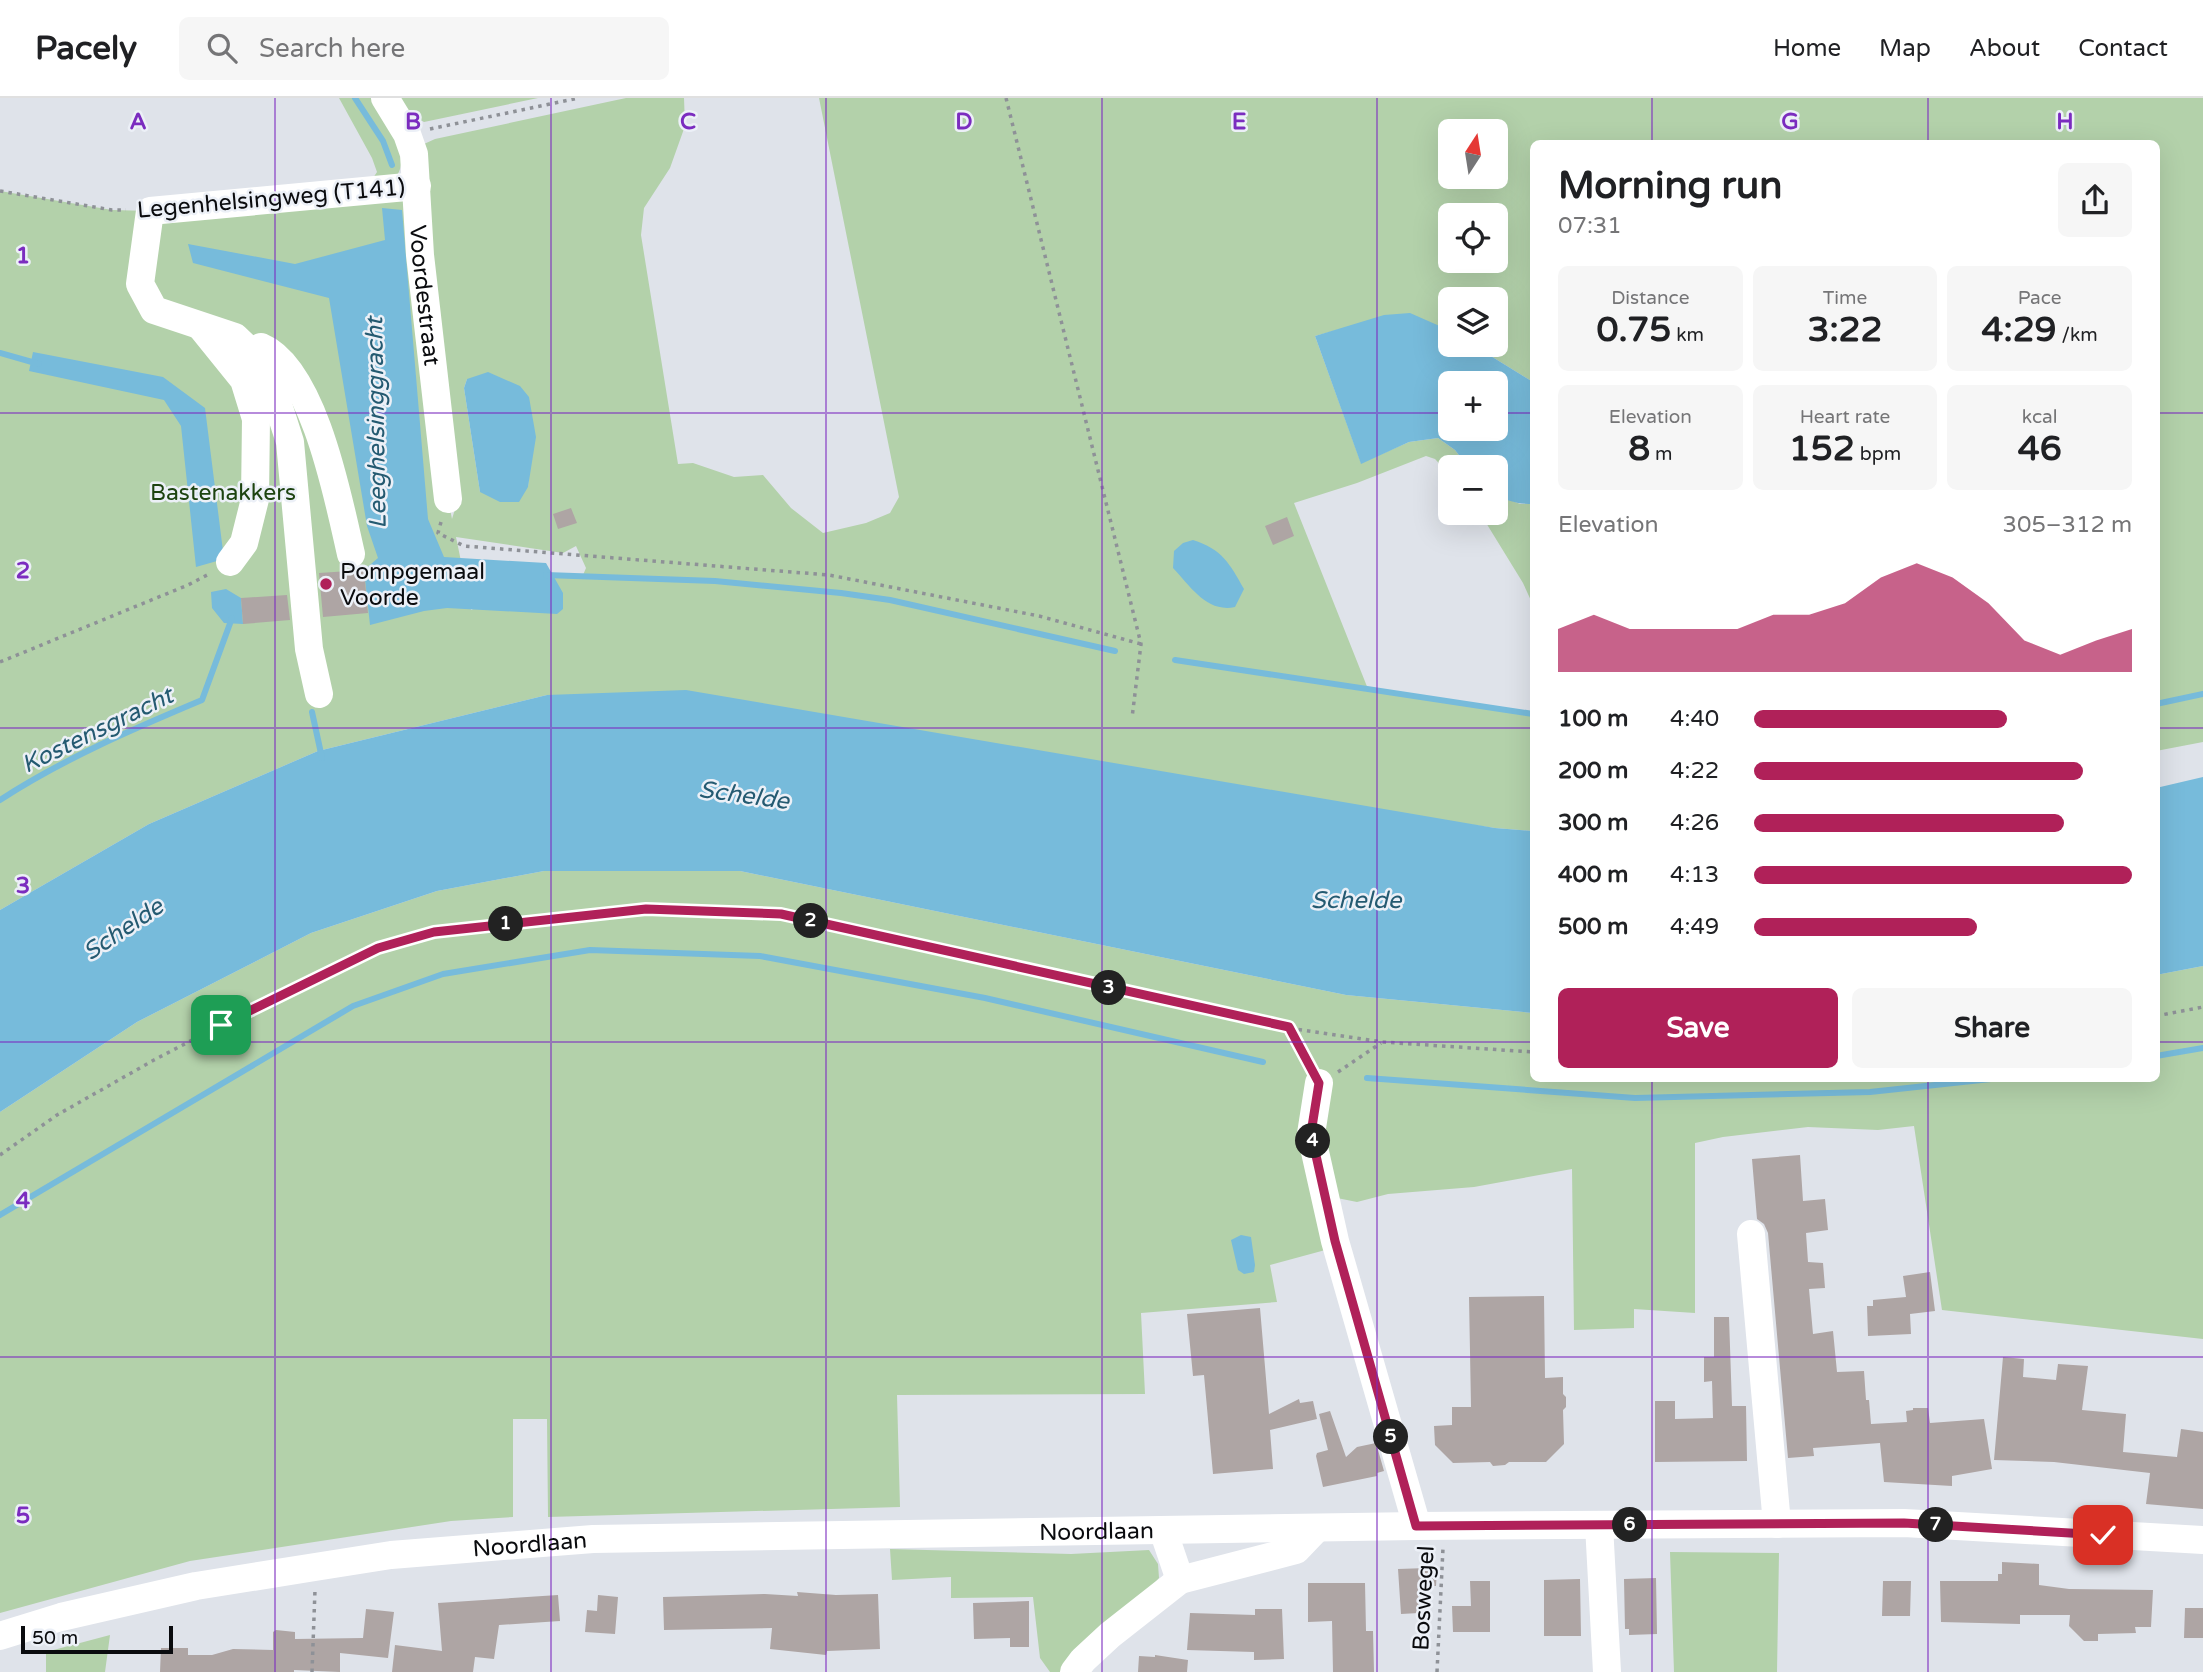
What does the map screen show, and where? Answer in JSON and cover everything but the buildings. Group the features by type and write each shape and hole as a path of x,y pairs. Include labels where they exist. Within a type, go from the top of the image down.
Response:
{"street":[{"name":"Voordestraat","path":"385,98 407,134 414,154 420,255 447,499"},
{"name":"Legenhelsingweg (T141)","path":"150,211 417,186"},
{"path":"150,211 140,284 146,298 154,310 273,352 297,383 328,457 351,554"},
{"path":"202,328 244,380 256,419 254,499 244,543 230,562"},
{"path":"235,337 265,367 290,442 309,649 319,694"},
{"path":"1319,1083 1311,1133 1335,1241 1430,1526"},
{"path":"1751,1234 1776,1524"},
{"name":"Noordlaan","path":"0,1636 61,1617 183,1589 315,1567 391,1555 593,1539 1430,1526 1904,1523 2203,1541"},
{"path":"1600,1525 1607,1672"},
{"path":"1074,1672 1110,1635 1180,1580 1296,1550 1317,1528"},
{"path":"1163,1530 1180,1580"}],"path":[{"path":"407,134 579,98"},
{"path":"1006,98 1141,643 1132,718"},
{"name":"Legenhelsingweg (T141)","path":"0,191 112,210 150,211"},
{"path":"447,499 438,533 464,546 829,575 1039,616 1141,643"},
{"path":"0,662 188,585 230,562"},
{"path":"0,1155 57,1115 154,1060 288,990 378,948 434,932 646,909 781,914 1289,1027 1382,1042 1530,1052"},
{"path":"2160,1015 2203,1007"},
{"path":"1289,1027 1319,1083 1382,1042"},
{"name":"Boswegel","path":"1430,1526 1437,1672"},
{"path":"312,1672 315,1567"}],"green space":[{"path":"339,98 371,98 399,147 401,167 397,175 371,181 377,172 372,158"},
{"path":"391,98 538,98 424,122 400,108"},
{"name":"Bastenakkers","path":"626,98 684,98 685,126 670,168 644,208 641,235 678,464 693,463 734,477 763,475 791,508 823,533 866,523 890,513 899,497 819,98 2203,98 2203,742 2160,750 2160,140 1530,140 1530,380 1492,357 1508,357 1508,287 1438,287 1438,327 1348,327 1315,336 1361,463 1409,442 1438,438 1438,441 1442,441 1459,455 1438,455 1438,462 1426,456 1357,483 1294,503 1368,689 1530,714 1530,831 547,695 318,751 149,824 0,910 0,191 112,210 150,211 417,186 452,519 456,506 435,352 424,144 435,139","holes":["467,379 529,475 528,487 480,492 464,388","456,537 563,553 576,546 586,568 583,575 554,574 471,610"]},
{"path":"1508,499 1520,504 1530,504 1530,598 1487,525 1508,525"},
{"path":"544,871 740,871 1346,995 1530,1013 1530,1082 2160,1082 2160,974 2203,966 2203,1339 1942,1310 1914,1126 1878,1130 1808,1127 1723,1137 1695,1143 1695,1313 1634,1309 1634,1328 1574,1330 1572,1169 1474,1187 1388,1194 1357,1202 1337,1198 1329,1249 1270,1265 1277,1302 1141,1313 1145,1394 897,1395 900,1507 548,1517 547,1419 513,1419 513,1517 451,1521 190,1561 0,1613 0,1112 137,1022 311,933 437,891"},
{"path":"890,1549 1071,1554 1149,1550 1158,1564 1159,1578 1061,1672 1050,1672 1040,1658 1033,1597 951,1598 951,1577 892,1580"},
{"path":"1670,1552 1779,1553 1777,1672 1674,1672"},
{"path":"110,1635 105,1672 46,1672 46,1652"}],"water":[{"path":"382,208 402,210 428,519 444,557 546,563 563,593 563,609 557,614 447,608 370,625 364,570 378,558 367,526 329,298 193,263 188,244 295,264 385,240"},
{"path":"1410,313 1438,325 1438,357 1492,357 1530,380 1530,504 1508,500 1508,455 1459,455 1442,441 1508,441 1508,371 1438,371 1438,438 1409,442 1361,464 1315,336 1384,315"},
{"path":"33,352 163,377 205,408 224,559 196,567 181,426 164,400 29,371"},
{"path":"488,372 520,386 529,397 536,437 528,487 519,502 500,502 480,492 464,388 467,379"},
{"path":"1193,540 1218,553 1234,572 1244,589 1235,607 1216,606 1200,597 1173,568 1174,551 1183,543"},
{"path":"226,589 241,598 243,624 224,623 212,608 211,592"},
{"name":"Schelde","path":"686,690 1495,828 1530,831 1530,1013 1346,995 740,871 544,871 437,891 311,933 137,1022 0,1112 0,910 149,824 318,751 547,695"},
{"path":"2203,777 2203,966 2160,974 2160,787"},
{"path":"1241,1235 1251,1237 1254,1272 1244,1274 1238,1270 1231,1240"}],"waterway":[{"name":"Leeghelsinggracht","path":"355,98 383,141 392,165"},
{"name":"Leeghelsinggracht","path":"0,353 39,364"},
{"path":"546,575 715,581 841,593 890,600 1115,651"},
{"name":"Kostensgracht","path":"0,800 73,758 202,700 232,618"},
{"path":"1175,660 1530,714"},
{"path":"2160,703 2203,694"},
{"path":"312,712 322,758"},
{"path":"0,1215 353,1006 443,974 590,950 760,956 985,998 1263,1062"},
{"path":"2160,1055 2203,1048"},
{"path":"1367,1078 1635,1098 1870,1092 1963,1082"}],"place":[{"name":"Pompgemaal Voorde","path":"326,584"}],"route":[{"path":"221,1025 378,948 434,932 646,909 781,914 1289,1027 1319,1083 1311,1133 1335,1241 1416,1526 1904,1523 2103,1535"}]}
